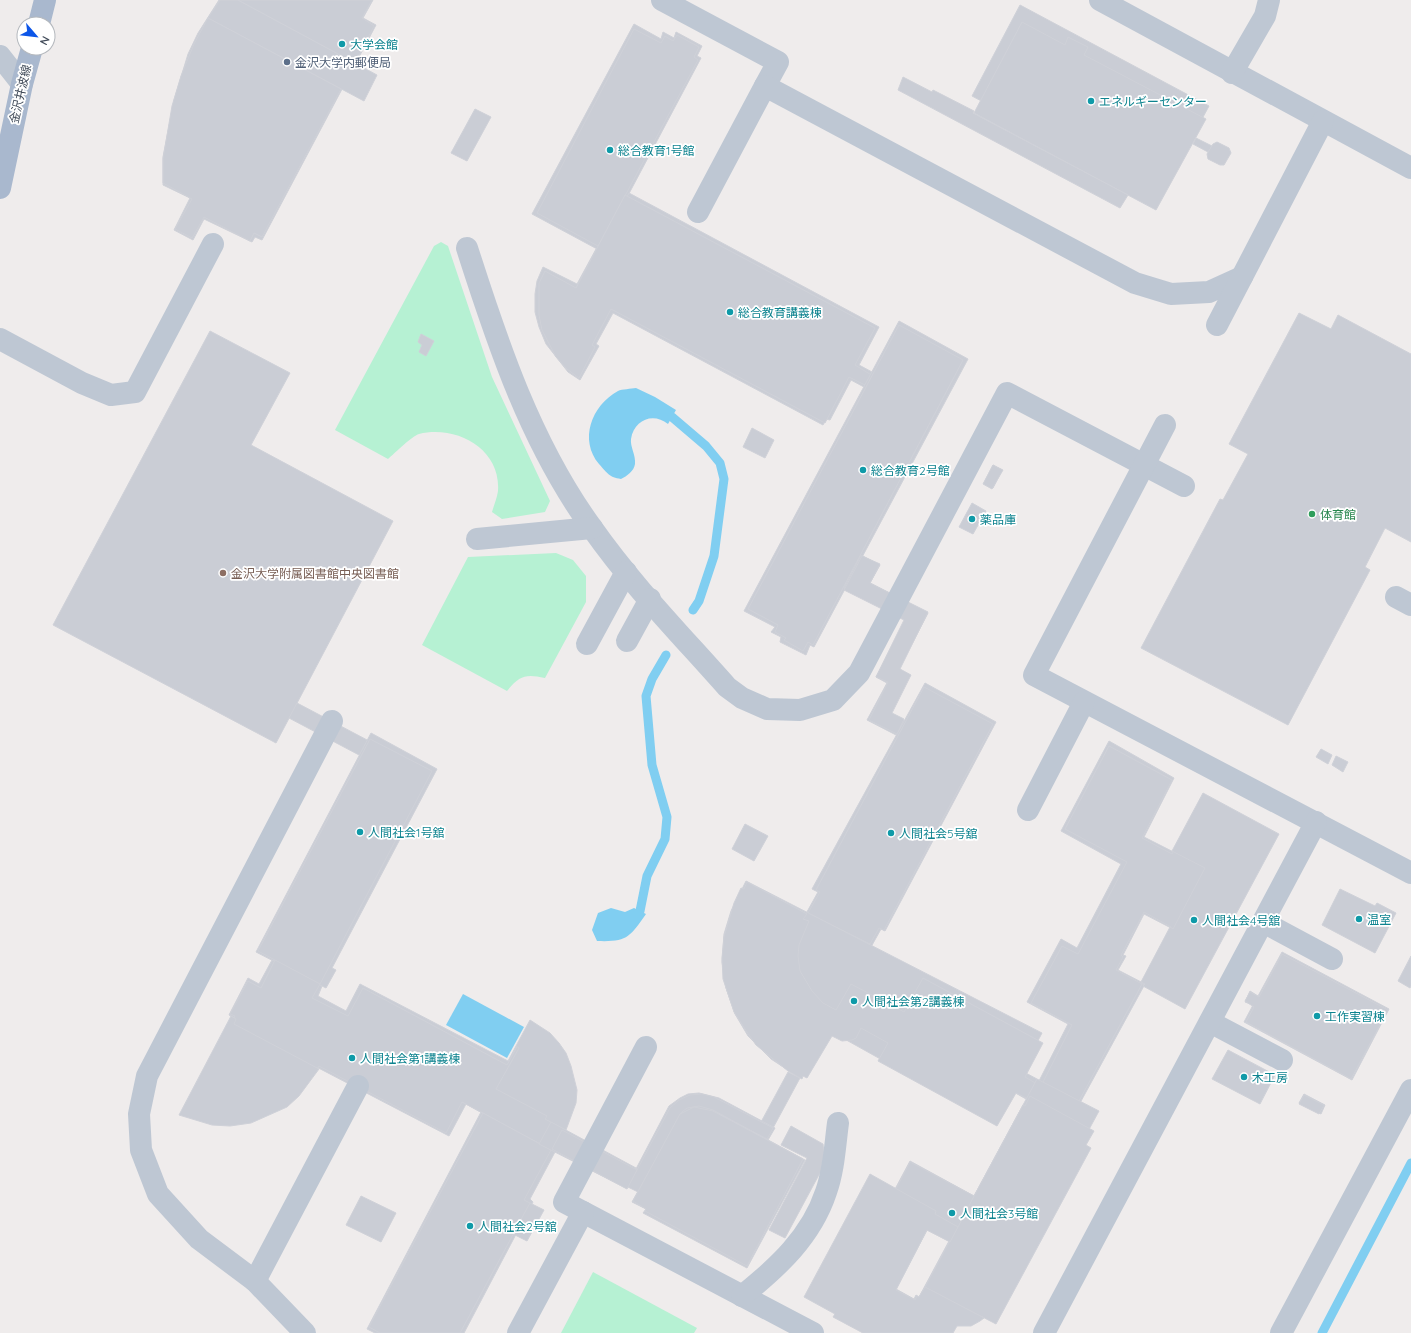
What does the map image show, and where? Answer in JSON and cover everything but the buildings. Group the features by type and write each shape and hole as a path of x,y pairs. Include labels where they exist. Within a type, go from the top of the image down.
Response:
{"main road":[{"path":"41,16 45,0"},
{"name":"金沢井波線","path":"0,188 22,84 30,56"}],"lane":[{"path":"662,0 778,62 698,212"},
{"path":"1100,0 1232,73 1411,168"},
{"path":"1232,73 1265,16 1269,0"},
{"path":"0,56 22,84"},
{"path":"765,86 1135,283 1171,294 1209,292 1242,277"},
{"path":"1217,325 1323,121"},
{"path":"0,339 82,383 111,395 135,392 213,244"},
{"path":"467,248 495,336 533,429 567,490 592,528 626,572 727,687 742,698 767,709 800,710 833,700 859,673 1007,393 1184,486"},
{"path":"1165,425 1034,675 1411,873"},
{"path":"477,538 592,528"},
{"path":"587,644 626,572"},
{"path":"627,641 650,599"},
{"path":"1028,810 1084,702"},
{"path":"305,1333 255,1282 199,1239 158,1194 140,1150 139,1114 147,1076 332,721"},
{"path":"1044,1333 1316,822"},
{"path":"1263,922 1332,959"},
{"path":"1210,1022 1282,1060"},
{"path":"646,1047 564,1202 813,1333"},
{"path":"255,1282 358,1086"},
{"path":"1281,1333 1411,1090"},
{"path":"742,1296 788,1256 818,1215 827,1191 838,1122"},
{"path":"518,1333 582,1212"}],"green space":[{"path":"441,242 448,246 492,377 550,501 545,512 502,519 492,512 498,491 497,476 492,463 484,452 474,443 461,437 448,433 433,432 419,434 408,441 388,459 335,430 434,246"},
{"path":"556,553 573,560 586,576 586,602 545,678 533,676 524,677 516,682 507,691 422,645 468,557"},
{"path":"593,1272 697,1328 694,1333 561,1333"}],"water":[{"path":"636,388 655,397 676,410 668,424 662,420 650,418 640,423 636,427 631,439 635,464 630,473 621,479 609,474 599,464 593,455 589,434 595,414 609,397 620,390"},
{"path":"611,908 625,912 634,908 646,914 626,937 615,941 597,941 592,930 598,913"},
{"path":"463,994 524,1027 507,1058 446,1025"}],"waterway":[{"path":"672,417 706,446 720,463 724,479 714,556 699,601 693,610"},
{"path":"640,911 647,876 665,839 667,817 652,765 646,696 652,679 666,655"},
{"path":"1322,1333 1411,1163"}],"place":[{"name":"大学会館","path":"342,44"},
{"name":"金沢大学内郵便局","path":"287,62"},
{"name":"エネルギーセンター","path":"1091,101"},
{"name":"総合教育1号館","path":"610,150"},
{"name":"総合教育講義棟","path":"730,312"},
{"name":"総合教育2号館","path":"863,470"},
{"name":"体育館","path":"1312,514"},
{"name":"薬品庫","path":"972,519"},
{"name":"金沢大学附属図書館中央図書館","path":"223,573"},
{"name":"人間社会1号舘","path":"360,832"},
{"name":"人間社会5号舘","path":"891,833"},
{"name":"温室","path":"1359,919"},
{"name":"人間社会4号舘","path":"1194,920"},
{"name":"人間社会第2講義棟","path":"854,1001"},
{"name":"工作実習棟","path":"1317,1016"},
{"name":"人間社会第1講義棟","path":"352,1058"},
{"name":"木工房","path":"1244,1077"},
{"name":"人間社会3号館","path":"952,1213"},
{"name":"人間社会2号舘","path":"470,1226"}]}
